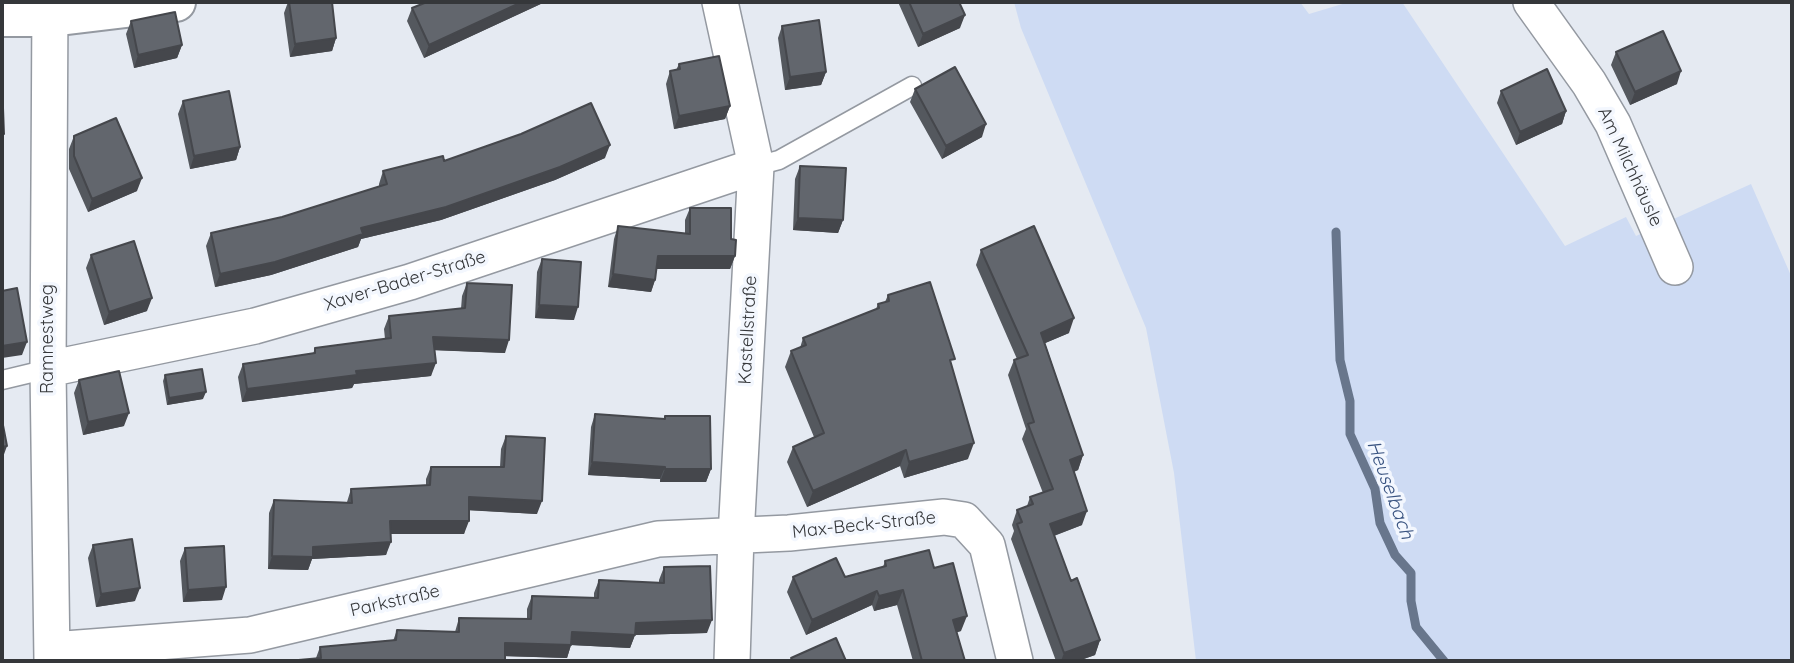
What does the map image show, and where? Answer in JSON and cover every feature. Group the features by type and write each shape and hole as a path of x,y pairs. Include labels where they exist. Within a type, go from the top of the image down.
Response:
{"main road":[{"path":"2,17 50,9 176,2"}],"street":[{"name":"Kastellstraße","path":"720,2 756,166 732,661"},
{"name":"Am Milchhäusle","path":"1531,2 1589,83 1614,124 1675,267"},
{"name":"Ramnestweg","path":"50,9 48,369 52,656"},
{"name":"Xaver-Bader-Straße","path":"48,369 255,326 371,293 756,166"},
{"name":"Max-Beck-Straße","path":"736,536 944,517 964,520 987,545 1015,661"},
{"name":"Parkstraße","path":"52,656 250,635 658,539 736,536"}],"lane":[{"path":"756,166 779,160 912,86"},
{"path":"2,380 48,369"}],"shaded area":[{"path":"1014,2 1300,2 1309,14 1349,2 1402,2 1565,246 1626,217 1636,236 1751,184 1792,278 1792,661 1196,661 1174,473 1146,328 1021,28"}],"building":[{"path":"289,2 332,2 336,38 295,44"},
{"path":"427,2 522,2 429,45 412,8"},
{"path":"909,2 959,2 965,15 923,34"},
{"path":"175,12 182,45 138,55 131,21"},
{"path":"819,20 826,72 790,77 782,26"},
{"path":"1663,31 1681,71 1635,92 1616,52"},
{"path":"719,56 730,106 679,116 670,71 680,69 679,64"},
{"path":"955,67 986,124 946,146 915,89"},
{"path":"1547,69 1566,111 1520,132 1501,91"},
{"path":"2,82 4,134 2,134"},
{"path":"229,91 240,147 194,156 183,101"},
{"path":"591,103 610,145 560,167 446,207 361,228 363,234 275,262 220,274 211,233 282,217 387,184 383,171 443,156 444,161 521,134"},
{"path":"116,118 142,178 92,199 74,156 74,136"},
{"path":"800,166 846,168 843,220 798,218"},
{"path":"690,208 731,208 731,239 736,240 735,256 658,256 655,280 613,274 618,226 690,234"},
{"path":"1034,226 1074,318 1041,333 1083,455 1070,460 1087,511 1050,524 1071,581 1077,578 1100,640 1064,653 1017,524 1022,522 1017,510 1033,504 1030,497 1053,489 1028,424 1034,422 1014,360 1028,355 981,250"},
{"path":"134,241 152,298 109,312 91,255"},
{"path":"542,259 581,262 578,307 539,305"},
{"path":"930,282 955,359 950,360 974,443 909,462 906,450 813,491 793,447 824,433 791,351 806,345 803,338 879,308 878,304 889,301 888,295"},
{"path":"467,283 512,285 509,340 433,337 436,363 356,371 357,375 247,389 243,364 315,353 315,348 391,338 389,316 465,308"},
{"path":"17,288 27,342 2,346 2,291"},
{"path":"202,369 206,392 169,398 165,375"},
{"path":"119,371 129,413 88,422 79,380"},
{"path":"595,414 665,419 665,416 710,416 711,469 665,469 592,462"},
{"path":"2,420 7,446 2,447"},
{"path":"506,436 545,438 542,501 469,497 469,521 390,521 391,542 313,547 313,557 272,556 274,500 352,503 351,489 430,485 431,467 504,467"},
{"path":"132,539 140,588 101,594 93,545"},
{"path":"224,546 226,587 188,590 185,548"},
{"path":"929,550 934,568 953,563 967,616 953,620 965,661 922,661 903,590 879,596 877,591 812,620 793,577 836,558 845,577 886,566 885,561"},
{"path":"710,566 712,620 636,623 635,635 572,632 571,645 505,643 505,661 287,661 321,658 320,647 396,640 397,630 459,632 459,618 531,619 532,596 598,598 599,580 664,583 664,567"},
{"path":"836,638 846,661 793,661 791,658"}],"waterway":[{"name":"Heuselbach","path":"1336,232 1340,360 1350,401 1350,434 1375,489 1380,523 1395,555 1411,573 1411,601 1416,627 1444,661"}]}
